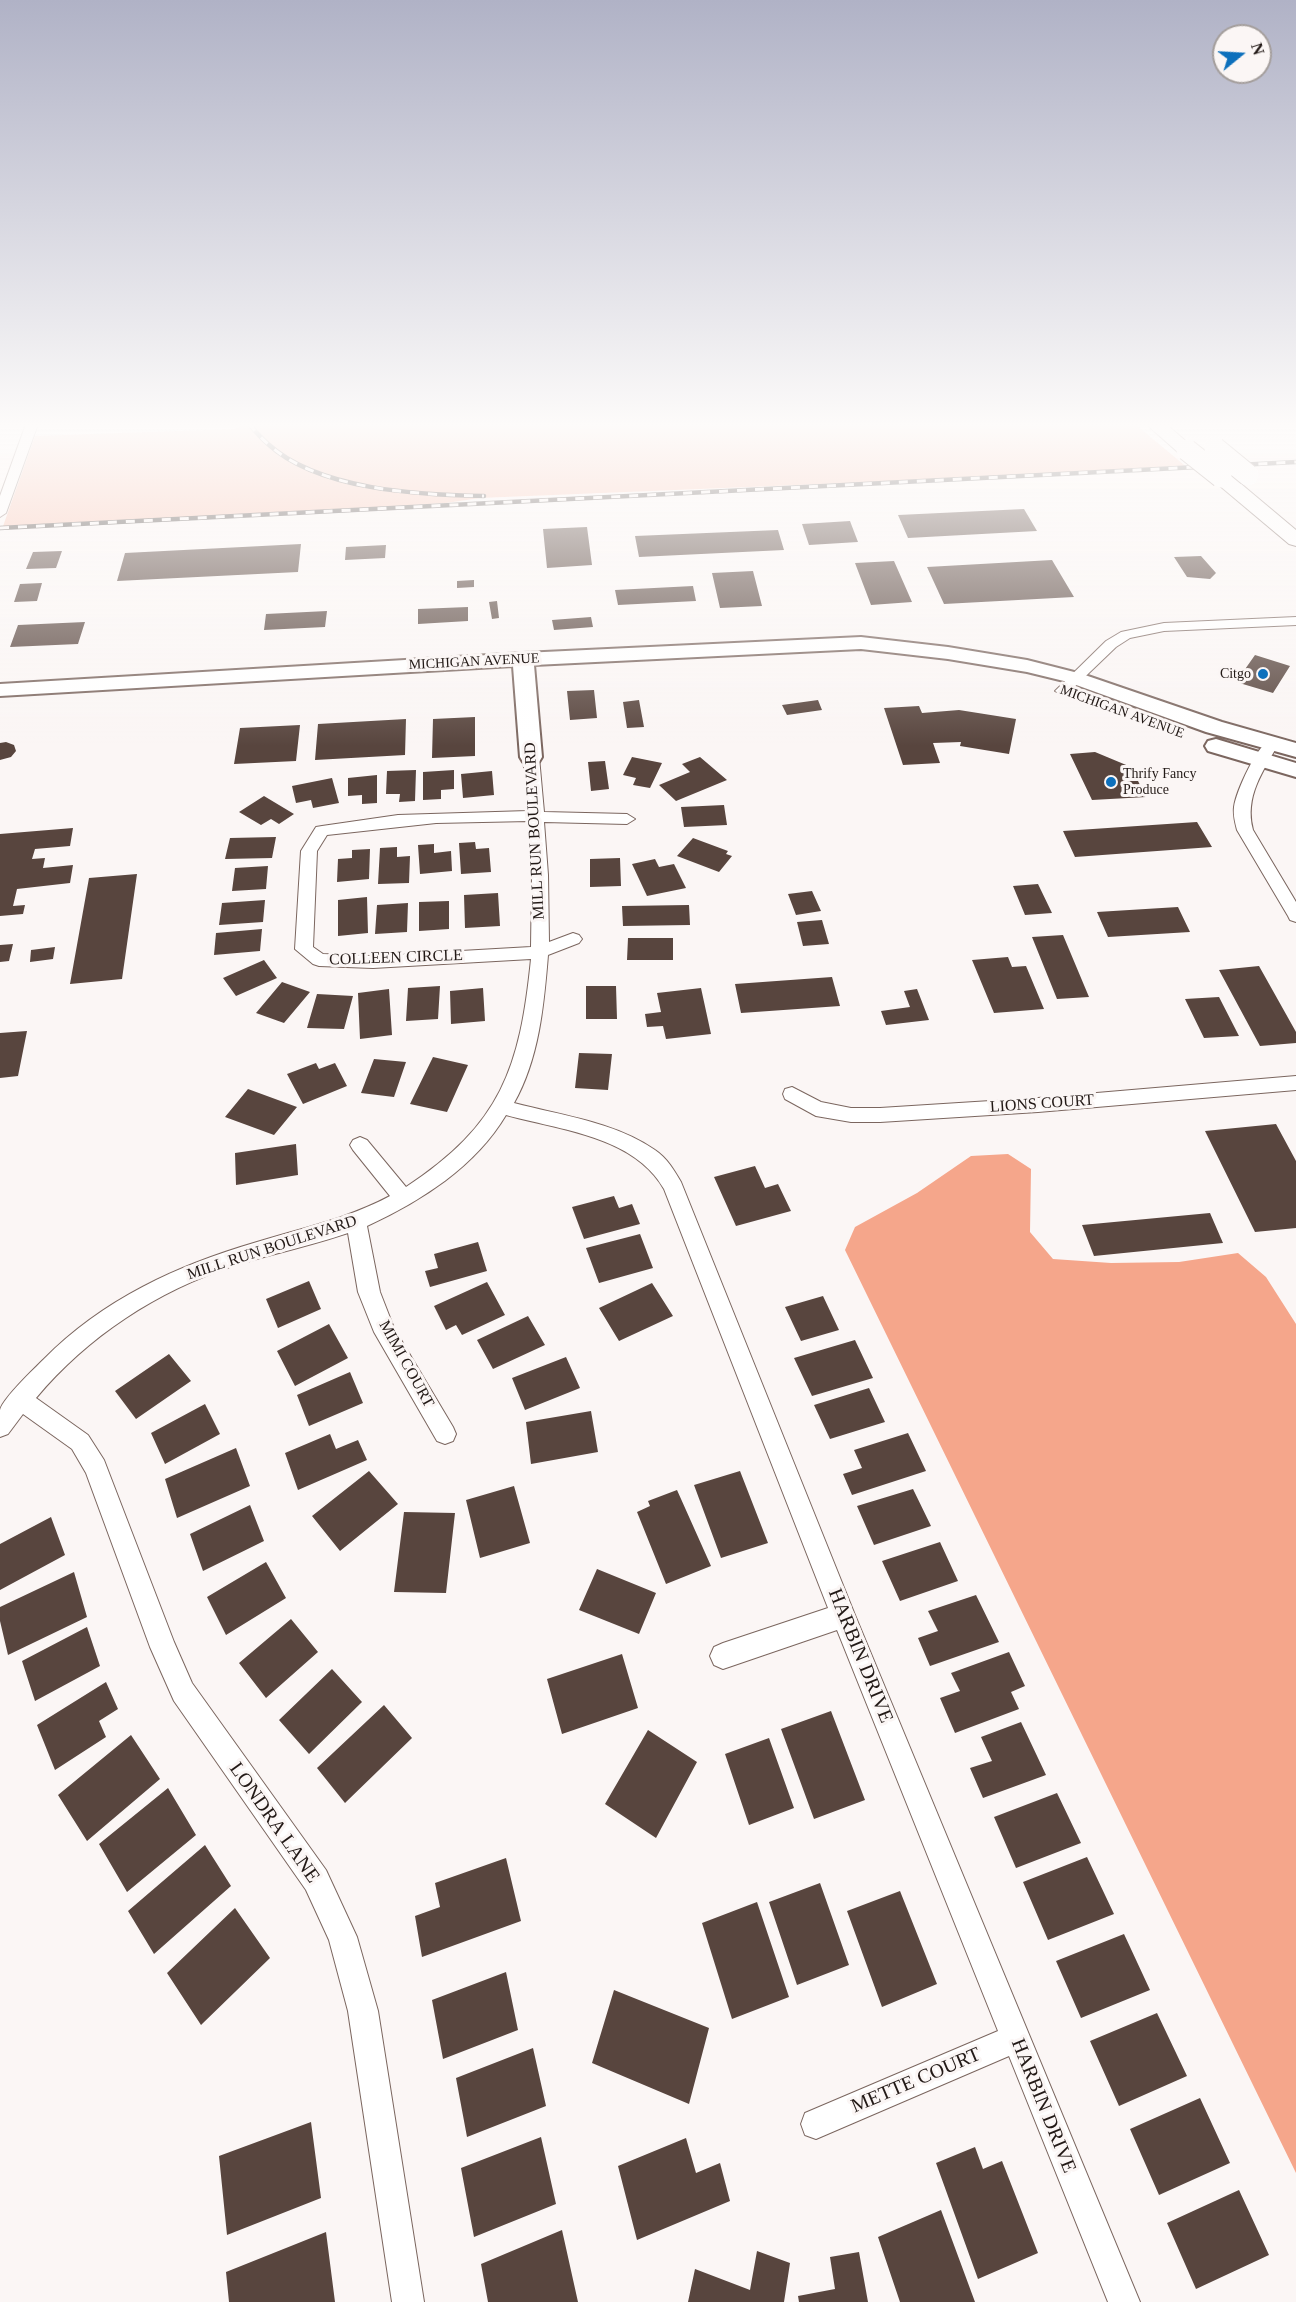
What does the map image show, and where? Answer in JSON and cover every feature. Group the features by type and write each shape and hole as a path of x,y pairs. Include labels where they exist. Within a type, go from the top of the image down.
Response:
{"main road":[{"name":"MICHIGAN AVENUE","path":"0,690 523,659 861,643 948,652 1023,675 1069,685 1267,752 1296,770"},
{"name":"MILL RUN BOULEVARD","path":"523,659 531,757"},
{"name":"MICHIGAN AVENUE","path":"1267,752 1296,750"}],"street":[{"path":"1069,685 1111,644 1126,635 1145,630 1296,621"},
{"path":"1267,752 1254,770 1240,815 1245,830 1296,916"},
{"name":"MILL RUN BOULEVARD","path":"0,1427 20,1399 50,1366 85,1335 130,1303 184,1276 238,1256 356,1222 403,1198 437,1176 477,1141 503,1107 519,1072 529,1036 540,952 537,816 531,757"},
{"path":"537,816 627,819"},
{"name":"COLLEEN CIRCLE","path":"537,816 362,823 322,831 309,851 304,949 320,960 373,962 540,952"},
{"path":"540,952 573,939"},
{"name":"LIONS COURT","path":"792,1094 816,1109 851,1115 880,1115 1038,1105 1296,1083"},
{"name":"HARBIN DRIVE","path":"503,1107 623,1142 647,1155 664,1170 674,1188 843,1615 1124,2302"},
{"path":"360,1146 403,1198"},
{"name":"MIMI COURT","path":"356,1222 369,1292 385,1332 445,1434"},
{"name":"LONDRA LANE","path":"20,1399 80,1442 96,1468 163,1647 183,1692 316,1880 343,1937 363,2011 408,2302"},
{"path":"723,1656 843,1615"},
{"name":"METTE COURT","path":"816,2124 1016,2038"}],"shaded area":[{"path":"1008,1154 1031,1169 1030,1232 1053,1259 1111,1263 1179,1262 1238,1253 1266,1277 1296,1324 1296,2173 845,1250 855,1227 917,1193 971,1156"}],"building":[{"path":"543,531 588,531 592,565 547,568"},
{"path":"778,531 784,550 639,557 635,536"},
{"path":"804,531 854,531 858,542 809,545"},
{"path":"905,531 1029,531 908,538"},
{"path":"301,544 298,572 117,581 125,553"},
{"path":"386,545 385,558 345,560 346,547"},
{"path":"62,551 56,568 26,569 33,552"},
{"path":"1201,556 1216,573 1210,579 1187,577 1174,557"},
{"path":"1052,560 1074,597 944,604 927,567"},
{"path":"894,561 912,602 871,605 855,563"},
{"path":"753,571 762,606 720,608 712,573"},
{"path":"474,580 474,587 457,588 457,581"},
{"path":"42,583 37,601 14,602 20,584"},
{"path":"693,586 696,601 618,605 615,590"},
{"path":"497,601 499,618 492,619 489,602"},
{"path":"468,607 468,621 418,624 418,609"},
{"path":"327,611 325,627 264,630 266,614"},
{"path":"591,617 593,627 554,630 552,620"},
{"path":"85,622 78,644 10,647 18,625"},
{"name":"Citgo","path":"1255,655 1290,666 1273,693 1236,682"},
{"path":"594,690 597,718 570,720 567,691"},
{"path":"639,700 644,727 627,728 623,702"},
{"path":"818,700 822,710 787,715 782,705"},
{"path":"919,706 922,713 959,710 1016,719 1009,754 960,746 961,742 933,743 940,763 903,765 884,708"},
{"path":"475,717 475,756 432,758 433,719"},
{"path":"406,719 405,755 315,760 318,724"},
{"path":"300,725 296,761 234,764 240,728"},
{"path":"6,742 14,745 16,751 11,757 0,760 0,743"},
{"name":"Thrify Fancy Produce","path":"1095,752 1131,767 1146,797 1092,800 1070,754"},
{"path":"632,757 662,763 650,788 633,785 636,778 623,775"},
{"path":"700,757 727,780 676,801 659,785 690,772 682,764"},
{"path":"605,761 609,789 591,791 588,762"},
{"path":"416,770 415,801 399,802 400,794 386,794 387,771"},
{"path":"454,770 454,789 441,790 441,799 423,800 423,772"},
{"path":"492,771 494,795 463,798 461,774"},
{"path":"377,775 377,803 362,804 362,795 348,796 348,778"},
{"path":"332,778 339,803 313,808 311,800 296,803 292,786"},
{"path":"264,796 294,814 279,824 271,819 261,825 239,812"},
{"path":"724,805 727,825 684,827 681,807"},
{"path":"1197,822 1212,847 1075,857 1063,831"},
{"path":"73,828 70,846 35,849 32,859 45,858 43,868 73,865 70,883 17,889 13,906 25,905 23,914 0,916 0,834"},
{"path":"276,837 272,858 225,859 230,838"},
{"path":"693,838 728,851 726,854 732,856 719,872 677,856"},
{"path":"475,842 476,849 489,848 491,872 461,874 459,843"},
{"path":"434,844 434,853 451,851 452,871 420,874 418,845"},
{"path":"397,847 397,857 410,856 409,883 378,884 380,848"},
{"path":"370,849 369,879 337,882 338,859 352,858 352,850"},
{"path":"620,858 621,886 590,887 590,859"},
{"path":"655,859 659,867 674,864 686,888 647,896 632,864"},
{"path":"268,866 266,889 232,891 235,868"},
{"path":"137,874 122,979 70,984 89,878"},
{"path":"1038,884 1052,913 1025,915 1013,886"},
{"path":"812,891 821,911 796,915 788,894"},
{"path":"498,893 500,926 465,928 464,895"},
{"path":"367,897 368,933 338,936 338,900"},
{"path":"265,900 263,922 219,925 222,903"},
{"path":"449,901 449,929 419,931 419,902"},
{"path":"408,903 407,932 375,934 377,905"},
{"path":"689,905 690,925 623,926 622,906"},
{"path":"1178,907 1190,932 1108,937 1097,912"},
{"path":"822,920 829,944 803,946 797,922"},
{"path":"262,929 260,951 214,955 216,933"},
{"path":"1063,935 1089,997 1057,999 1032,937"},
{"path":"628,938 673,938 673,960 627,960"},
{"path":"13,944 9,961 0,962 0,945"},
{"path":"55,947 53,959 30,962 31,950"},
{"path":"1008,957 1012,967 1026,966 1044,1009 994,1013 972,960"},
{"path":"264,960 277,978 236,996 223,978"},
{"path":"1259,966 1296,1032 1296,1043 1260,1046 1219,970"},
{"path":"832,977 840,1006 741,1013 735,984"},
{"path":"282,982 310,992 284,1023 256,1013"},
{"path":"440,986 438,1019 406,1021 408,988"},
{"path":"586,986 616,986 617,1019 586,1019"},
{"path":"483,988 485,1021 451,1024 450,991"},
{"path":"701,988 711,1034 666,1039 663,1026 647,1027 645,1014 661,1012 657,993"},
{"path":"389,989 392,1035 360,1039 358,993"},
{"path":"917,989 929,1020 886,1025 881,1011 910,1007 904,991"},
{"path":"317,994 353,996 344,1029 307,1028"},
{"path":"1219,997 1239,1036 1204,1038 1185,999"},
{"path":"27,1031 18,1076 0,1078 0,1033"},
{"path":"579,1053 612,1054 608,1090 575,1088"},
{"path":"433,1057 468,1065 447,1112 410,1104"},
{"path":"374,1059 406,1062 394,1097 361,1093"},
{"path":"316,1063 319,1069 335,1063 347,1086 303,1104 287,1074"},
{"path":"248,1089 297,1107 274,1135 225,1117"},
{"path":"1276,1124 1296,1161 1296,1228 1255,1232 1205,1131"},
{"path":"296,1144 298,1175 236,1185 235,1153"},
{"path":"755,1166 765,1188 778,1184 791,1211 736,1226 714,1177"},
{"path":"614,1196 619,1208 632,1204 640,1224 584,1239 572,1207"},
{"path":"1210,1213 1223,1243 1094,1256 1082,1225"},
{"path":"640,1234 653,1268 599,1283 586,1248"},
{"path":"478,1242 487,1271 430,1287 425,1271 438,1268 434,1254"},
{"path":"309,1281 321,1309 278,1328 266,1299"},
{"path":"487,1282 505,1315 462,1335 456,1325 446,1330 434,1306"},
{"path":"652,1283 673,1316 619,1341 599,1308"},
{"path":"823,1296 839,1330 801,1341 785,1307"},
{"path":"528,1316 545,1345 493,1369 477,1340"},
{"path":"329,1324 348,1358 295,1386 277,1351"},
{"path":"855,1340 873,1378 812,1396 794,1358"},
{"path":"169,1354 191,1381 136,1419 115,1391"},
{"path":"566,1357 580,1388 525,1410 512,1378"},
{"path":"350,1372 363,1403 309,1426 297,1395"},
{"path":"869,1388 885,1422 830,1439 814,1405"},
{"path":"205,1404 220,1434 165,1464 151,1433"},
{"path":"591,1411 598,1452 531,1464 526,1422"},
{"path":"908,1433 926,1471 852,1495 843,1474 862,1468 854,1450"},
{"path":"330,1434 336,1449 358,1440 367,1460 298,1490 285,1453"},
{"path":"236,1448 250,1486 177,1518 165,1479"},
{"path":"369,1471 398,1504 340,1551 312,1516"},
{"path":"740,1471 768,1543 721,1558 694,1485"},
{"path":"514,1486 530,1543 480,1558 466,1500"},
{"path":"913,1489 931,1526 874,1545 857,1506"},
{"path":"677,1490 711,1566 666,1584 637,1512 650,1506 648,1501"},
{"path":"250,1505 264,1541 203,1571 190,1534"},
{"path":"404,1512 455,1513 446,1593 394,1592"},
{"path":"51,1517 65,1555 0,1590 0,1544"},
{"path":"940,1542 958,1581 900,1601 882,1561"},
{"path":"266,1562 286,1598 226,1635 207,1597"},
{"path":"597,1569 656,1593 639,1634 579,1610"},
{"path":"74,1572 87,1617 8,1655 0,1621 0,1607"},
{"path":"976,1595 999,1642 930,1666 918,1638 938,1631 928,1611"},
{"path":"291,1619 318,1652 266,1698 239,1663"},
{"path":"87,1627 100,1666 35,1701 22,1661"},
{"path":"1009,1652 1025,1686 1011,1692 1019,1709 955,1733 940,1698 960,1691 951,1673"},
{"path":"622,1654 638,1708 562,1734 547,1679"},
{"path":"332,1669 362,1702 309,1754 279,1720"},
{"path":"106,1682 118,1709 99,1721 106,1737 55,1770 37,1725"},
{"path":"384,1705 412,1738 345,1803 317,1768"},
{"path":"831,1711 865,1800 814,1819 781,1729"},
{"path":"1021,1722 1046,1775 983,1798 970,1768 992,1761 981,1737"},
{"path":"648,1730 697,1762 656,1838 605,1804"},
{"path":"131,1735 160,1779 87,1841 58,1795"},
{"path":"769,1738 794,1808 749,1825 725,1754"},
{"path":"168,1788 196,1835 127,1892 99,1844"},
{"path":"1057,1793 1081,1843 1016,1868 994,1817"},
{"path":"205,1845 231,1886 154,1954 128,1911"},
{"path":"1087,1857 1114,1914 1048,1940 1023,1882"},
{"path":"506,1858 521,1921 422,1957 415,1916 440,1907 435,1883"},
{"path":"820,1883 849,1965 797,1985 769,1902"},
{"path":"900,1891 937,1984 882,2007 847,1911"},
{"path":"757,1902 789,1997 732,2019 702,1923"},
{"path":"235,1908 270,1958 201,2025 167,1973"},
{"path":"1124,1934 1150,1990 1081,2018 1056,1961"},
{"path":"506,1972 518,2030 443,2059 432,2000"},
{"path":"614,1990 709,2028 689,2104 592,2063"},
{"path":"1157,2013 1187,2076 1119,2106 1090,2041"},
{"path":"533,2048 546,2106 467,2137 456,2078"},
{"path":"1200,2098 1230,2163 1159,2195 1130,2129"},
{"path":"311,2122 321,2198 227,2235 219,2156"},
{"path":"541,2137 556,2204 474,2237 461,2168"},
{"path":"686,2138 696,2173 720,2163 730,2201 637,2240 618,2166"},
{"path":"975,2147 983,2169 1002,2161 1038,2253 978,2279 936,2163"},
{"path":"1239,2190 1269,2255 1196,2289 1167,2223"},
{"path":"941,2210 975,2302 900,2302 878,2237"},
{"path":"562,2230 578,2302 488,2302 481,2264"},
{"path":"326,2232 335,2302 229,2302 226,2272"},
{"path":"757,2251 790,2263 784,2302 688,2302 695,2269 750,2290"},
{"path":"859,2252 868,2302 799,2302 798,2296 835,2289 830,2257"}],"place":[{"name":"Citgo","path":"1263,674"},
{"name":"Thrify Fancy Produce","path":"1111,782"}]}
